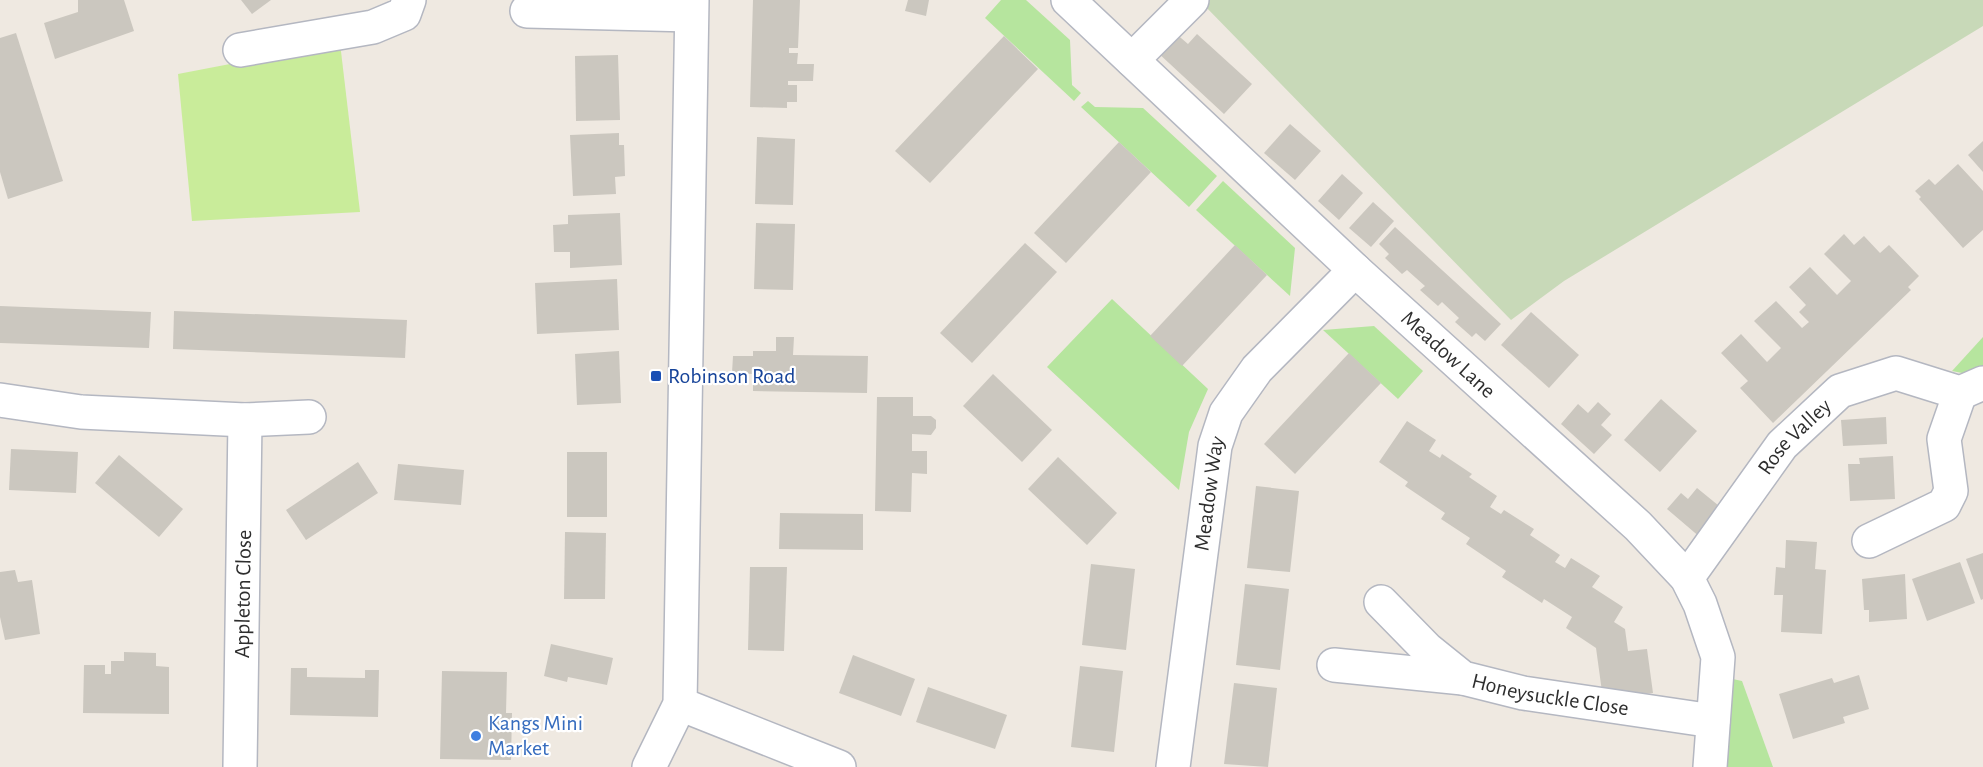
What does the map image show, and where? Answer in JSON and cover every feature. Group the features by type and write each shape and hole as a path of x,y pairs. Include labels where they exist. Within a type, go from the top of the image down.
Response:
{"street":[{"path":"240,50 373,27 404,14 409,0"},
{"name":"Meadow Lane","path":"1068,0 1355,270 1638,526 1687,578 1700,604 1718,657 1710,767"},
{"path":"1132,60 1192,0"},
{"path":"527,11 691,8 680,704 649,767"},
{"name":"Meadow Way","path":"1173,767 1215,446 1226,413 1257,369 1355,270"},
{"name":"Rose Valley","path":"1687,578 1782,445 1840,392 1896,374 1971,388"},
{"path":"1869,541 1944,505 1951,491 1944,439 1971,388"},
{"path":"0,400 81,412 245,420 309,417"},
{"name":"Appleton Close","path":"240,767 245,420"},
{"name":"Honeysuckle Close","path":"1381,602 1427,648 1463,678 1523,693 1713,721"},
{"path":"1334,665 1463,678"},
{"path":"680,704 840,767"}],"green space":[{"path":"1001,0 1026,0 1070,40 1072,85 1081,93 1074,101 985,18"},
{"path":"1209,0 1983,0 1983,26 1564,281 1511,320 1204,5"},
{"path":"340,43 360,212 192,221 178,74"},
{"path":"1088,101 1095,107 1143,108 1217,176 1189,207 1081,107"},
{"path":"1223,181 1295,248 1290,296 1196,210"},
{"path":"1112,299 1208,389 1189,432 1179,490 1047,367"},
{"path":"1374,326 1423,371 1398,399 1323,330"},
{"path":"1983,337 1983,371 1967,374 1952,371"},
{"path":"1728,678 1742,681 1773,767 1721,767"}],"building":[{"path":"78,0 124,0 134,31 55,59 44,23 78,12"},
{"path":"241,0 271,0 252,14"},
{"path":"753,0 800,0 798,48 789,48 789,53 798,53 797,64 814,64 813,81 788,81 788,85 797,85 797,102 787,102 787,108 750,107"},
{"path":"908,0 929,0 926,16 905,11"},
{"path":"1174,32 1188,44 1197,34 1252,84 1224,114 1156,51"},
{"path":"16,33 63,181 8,199 0,172 0,38"},
{"path":"1004,36 1038,69 930,183 895,151"},
{"path":"618,55 620,120 576,121 575,56"},
{"path":"1290,124 1321,151 1295,180 1264,153"},
{"path":"619,133 619,145 624,145 625,176 615,177 616,194 573,196 570,135"},
{"path":"757,137 795,139 793,205 755,204"},
{"path":"1983,141 1983,172 1968,155"},
{"path":"1119,142 1151,172 1066,263 1034,233"},
{"path":"1958,164 1983,191 1983,230 1963,248 1919,199 1921,197 1915,191 1929,179 1935,185"},
{"path":"1342,174 1363,193 1339,220 1318,201"},
{"path":"1373,202 1394,221 1371,247 1349,228"},
{"path":"620,213 622,265 570,268 570,252 554,252 553,225 568,224 568,215"},
{"path":"756,223 795,224 793,290 754,289"},
{"path":"1395,227 1501,324 1485,341 1476,333 1472,337 1455,322 1459,318 1442,302 1438,306 1420,290 1425,286 1407,270 1402,274 1385,258 1389,254 1379,244"},
{"path":"1844,234 1854,245 1864,236 1880,253 1889,245 1919,276 1908,287 1911,290 1773,423 1740,388 1748,381 1721,353 1741,334 1767,362 1781,348 1754,321 1776,301 1802,328 1809,322 1799,312 1806,305 1789,287 1810,267 1837,295 1851,281 1824,254"},
{"path":"1025,243 1057,272 972,363 940,333"},
{"path":"1235,245 1267,275 1182,366 1150,336"},
{"path":"617,279 619,330 537,334 535,283"},
{"path":"0,306 151,312 149,348 0,343"},
{"path":"174,311 407,320 405,358 173,349"},
{"path":"1531,312 1579,355 1549,388 1501,345"},
{"path":"776,337 794,337 793,355 868,356 867,393 753,391 753,374 732,373 733,356 753,356 753,351 776,351"},
{"path":"619,351 621,403 577,405 575,354"},
{"path":"1349,353 1381,383 1295,474 1264,444"},
{"path":"993,374 1052,430 1022,462 963,406"},
{"path":"877,397 913,397 913,416 931,416 936,420 936,428 931,435 912,434 912,451 927,451 927,474 912,473 911,512 875,511"},
{"path":"1661,399 1697,431 1660,472 1624,440"},
{"path":"1598,402 1611,414 1601,425 1612,435 1594,454 1561,424 1578,404 1588,413"},
{"path":"1886,417 1887,444 1843,446 1841,420"},
{"path":"1407,421 1436,440 1429,451 1440,458 1442,454 1472,474 1469,477 1497,496 1490,507 1501,514 1504,510 1534,529 1530,535 1560,555 1555,562 1565,568 1571,558 1600,576 1592,587 1623,607 1614,622 1625,629 1628,651 1647,649 1653,693 1603,699 1596,648 1566,628 1572,617 1544,599 1542,603 1502,577 1506,571 1466,544 1470,538 1441,519 1445,513 1405,486 1408,482 1379,462"},
{"path":"11,449 78,452 76,493 9,490"},
{"path":"567,452 607,452 607,517 567,517"},
{"path":"119,455 183,509 159,537 95,483"},
{"path":"1893,456 1895,499 1850,501 1848,464 1860,464 1859,458"},
{"path":"1058,457 1117,513 1087,545 1028,489"},
{"path":"358,462 378,493 306,540 286,510"},
{"path":"398,464 464,470 461,505 394,500"},
{"path":"1256,486 1299,491 1290,572 1247,568"},
{"path":"1697,488 1724,510 1701,538 1667,509 1681,493 1688,499"},
{"path":"780,513 863,514 863,550 779,549"},
{"path":"565,532 606,533 605,599 564,599"},
{"path":"1786,540 1817,542 1815,569 1826,570 1822,634 1781,632 1783,595 1774,595 1776,567 1785,568"},
{"path":"1983,553 1983,599 1981,600 1966,559"},
{"path":"1960,562 1975,603 1927,621 1912,579"},
{"path":"1091,564 1135,569 1126,650 1082,645"},
{"path":"750,567 787,567 784,651 748,650"},
{"path":"15,570 18,582 32,580 40,634 5,640 0,617 0,572"},
{"path":"1905,574 1907,619 1869,622 1869,610 1864,610 1862,579"},
{"path":"1245,584 1289,589 1280,670 1236,665"},
{"path":"551,644 613,658 607,685 568,677 567,682 544,676"},
{"path":"124,652 156,653 156,666 169,667 169,714 83,713 84,665 105,665 105,674 111,674 111,661 124,661"},
{"path":"853,655 915,679 901,716 839,693"},
{"path":"1080,666 1123,671 1114,752 1071,747"},
{"path":"291,668 307,668 307,677 365,678 365,670 379,670 378,717 290,715"},
{"name":"Kangs Mini Market","path":"442,671 507,672 506,713 512,713 511,760 440,759"},
{"path":"1859,675 1869,709 1843,717 1845,723 1793,739 1779,694 1832,678 1834,683"},
{"path":"1234,683 1277,688 1268,767 1224,764"},
{"path":"928,687 1007,715 995,749 916,722"}],"place":[{"name":"Robinson Road","path":"656,376"},
{"name":"Kangs Mini Market","path":"476,736"}]}
